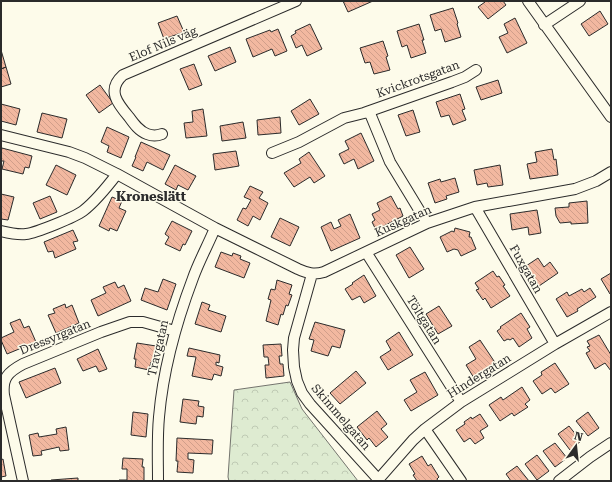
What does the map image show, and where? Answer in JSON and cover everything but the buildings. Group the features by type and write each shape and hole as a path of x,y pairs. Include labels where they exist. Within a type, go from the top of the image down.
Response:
{"street":[{"name":"Elof Nils väg","path":"162,134 154,136 142,132 118,103 114,95 114,89 116,83 123,75 296,1"},
{"path":"528,1 611,117"},
{"path":"544,25 580,1"},
{"name":"Kvickrotsgatan","path":"272,153 299,142 344,118 369,111 452,82 465,77 476,70"},
{"name":"Kvickrotsgatan","path":"369,111 390,162 427,223"},
{"path":"1,135 69,152 86,158 215,228 306,273 312,274"},
{"name":"Kuskgatan","path":"312,274 324,272 427,223 475,207 575,189 596,181 611,172"},
{"path":"1,231 14,234 27,234 77,215 88,207 102,193 117,174"},
{"name":"Fuxgatan","path":"475,207 555,344"},
{"name":"Travgatan","path":"158,481 159,419 168,362 175,331 193,277 215,228"},
{"name":"Töltgatan","path":"366,252 461,402"},
{"name":"Skimmelgatan","path":"312,274 294,338 294,366 297,381 302,393 310,404 377,480"},
{"name":"Hindergatan","path":"377,480 413,440 461,402 555,344 611,312"},
{"name":"Dressyrgatan","path":"23,481 4,395 6,377 14,368 125,323 143,322 175,331"},
{"path":"425,429 461,481"},
{"path":"559,481 611,443"}],"green space":[{"path":"290,382 302,409 358,481 229,481 228,477 234,390"}],"district":[{"name":"Kroneslätt","path":"151,196"}]}
